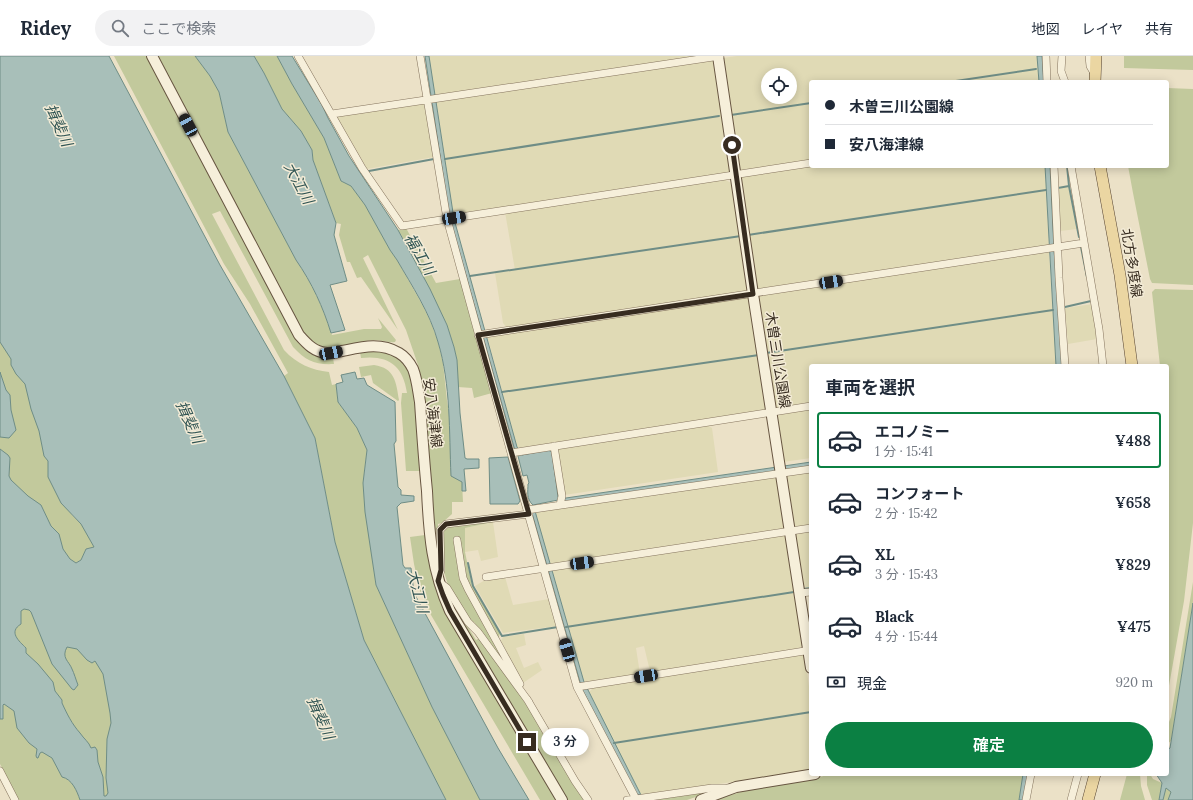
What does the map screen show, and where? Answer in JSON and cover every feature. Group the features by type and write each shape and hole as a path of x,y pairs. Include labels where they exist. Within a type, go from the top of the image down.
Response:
{"main road":[{"name":"安八海津線","path":"152,56 299,335 308,346 320,352 331,353 371,345 391,348 403,356 412,368 420,402 429,532 438,581 450,611 562,800"},
{"name":"木曽三川公園線","path":"719,56 789,531 809,646"},
{"path":"1095,79 1096,56"},
{"name":"北方多度線","path":"1100,168 1120,275 1132,364"},
{"path":"701,800 736,788 809,775"},
{"path":"1088,800 1094,776"}],"street":[{"path":"298,56 362,168 402,226 809,163"},
{"path":"420,56 431,99 450,218 515,452 528,512 547,568 581,686 636,799"},
{"path":"332,114 719,56"},
{"path":"1046,56 1047,80"},
{"path":"1062,56 1061,71 1064,80"},
{"path":"1089,56 1090,66 1095,79"},
{"path":"1054,168 1054,248 1065,364"},
{"path":"1071,168 1099,329 1103,364"},
{"path":"482,334 1084,243"},
{"path":"515,452 809,406"},
{"path":"554,446 561,501"},
{"path":"529,702 478,632 468,622 447,588 438,581 441,570 440,530 446,524 528,512 561,501 780,469 809,469"},
{"path":"486,577 809,528"},
{"path":"457,540 461,570 468,589 529,702 575,781 588,800"},
{"path":"799,593 809,592"},
{"path":"581,686 809,651"},
{"path":"0,771 15,800"},
{"path":"1026,800 1031,776"},
{"path":"1071,800 1077,776"},
{"path":"627,800 712,788 736,788"}],"shaded area":[{"path":"429,56 705,56 434,96"},
{"path":"737,56 1037,56 1039,80 809,80 809,161 741,171 738,170 723,58"},
{"path":"711,60 714,62 731,172 729,174 453,215 436,101"},
{"path":"423,102 426,105 434,157 367,169 338,119 338,115"},
{"path":"809,166 809,168 1045,168 1049,246 759,291 756,288 739,177"},
{"path":"724,179 733,184 749,289 747,292 507,328 503,323 495,273 515,270 505,212"},
{"path":"1069,187 1077,229 1060,231 1057,189"},
{"path":"1049,250 1056,364 809,364 809,404 778,409 774,407 758,298 760,295"},
{"path":"747,297 750,298 766,411 522,448 517,447 487,336"},
{"path":"1093,304 1097,339 1068,344 1065,308"},
{"path":"809,409 809,458 783,462 776,417 780,413"},
{"path":"707,425 712,428 718,472 564,495 558,451 561,447"},
{"path":"809,470 809,525 796,528 792,526 786,474"},
{"path":"777,476 785,526 783,529 556,564 550,564 535,511"},
{"path":"493,522 498,557 481,561 478,550 465,552 465,528"},
{"path":"809,530 809,587 802,588 794,535 796,532"},
{"path":"783,534 786,537 803,644 799,649 652,672 649,667 644,646 636,648 640,674 584,682 552,569"},
{"path":"505,577 513,605 549,599 558,626 503,633 475,586 485,580"},
{"path":"524,634 526,645 516,648 524,668 538,662 542,670 523,683 501,641 503,637"},
{"path":"802,655 805,657 809,686 809,771 641,795 589,692 594,687"}],"green space":[{"path":"114,56 148,56 299,342 313,355 333,358 334,364 316,363 302,356 293,347 220,211 212,214 284,350 299,363 305,366 316,370 329,372 332,385 336,384 338,402 357,428 367,450 363,483 376,585 432,707 480,800 446,800 364,640 335,542 315,438 284,376 288,373 250,304 224,264"},
{"path":"156,56 195,56 210,76 219,92 228,132 296,260 312,287 321,305 332,335 364,329 381,329 382,327 378,318 396,340 395,342 374,340 337,347 322,348 316,346 300,332"},
{"path":"254,56 277,56 324,138 341,181 351,186 365,205 423,306 438,342 443,363 447,401 462,482 463,502 452,502 452,514 442,523 438,524 439,567 436,559 425,402 419,368 406,330 368,255 363,258 398,330 361,277 357,278 350,262 347,262 339,235 341,224 336,223 313,160 312,150 301,131 282,109"},
{"path":"1124,56 1193,56 1193,70 1124,68"},
{"path":"1169,88 1193,89 1193,285 1152,283 1128,168 1169,168"},
{"path":"406,228 436,283 460,279 492,393 474,398 472,388 458,387 457,360 447,325 413,256 398,230"},
{"path":"1155,289 1193,290 1193,523 1184,601 1169,686 1169,364 1160,364 1152,292"},
{"path":"0,312 26,379 72,515 84,527 94,547 86,549 81,560 72,565 0,476"},
{"path":"371,350 395,356 406,366 411,375 416,401 421,471 406,471 401,403 402,393 407,393 402,375 393,364 386,360 371,357 361,358 360,352"},
{"path":"374,365 386,369 393,377 397,387 398,401 373,383 371,375 361,377 359,367"},
{"path":"493,520 493,522 465,528 465,552 472,586 500,633 498,640 461,577 513,677 474,622 470,622 448,585 444,572 442,534 445,529 453,525"},
{"path":"425,535 431,567 556,800 540,800 431,615 420,591 410,537"},
{"path":"1193,582 1193,603 1171,741 1169,742 1169,722"},
{"path":"446,592 476,640 480,638 510,679 586,800 566,800 457,617"},
{"path":"16,601 104,651 113,721 112,800 101,800 0,637"},
{"path":"0,696 8,698 86,800 18,800 0,764"},
{"path":"822,776 1023,776 1019,800 716,800 751,789"},
{"path":"1126,776 1140,776 1145,800 1120,800"},
{"path":"1147,776 1151,776 1153,779 1162,783 1159,800 1152,800 1147,785"},
{"path":"1166,787 1171,792 1168,800 1163,800"},
{"path":"713,791 687,800 646,800"}],"water":[{"name":"揖斐川","path":"0,56 109,56 220,265 284,376 315,438 335,542 364,640 446,800 80,800 74,786 69,780 62,777 52,758 42,752 37,758 37,749 29,743 17,728 14,711 4,704 3,719 0,719 0,449 10,458 9,476 11,480 28,496 41,505 51,526 59,534 63,549 70,559 76,563 81,560 86,549 94,547 81,524 61,503 48,477 48,461 44,456 39,431 31,409 25,384 16,374 11,365 11,359 0,342","holes":["24,609 29,610 52,664 72,689 74,690 78,685 71,666 65,657 67,647 77,649 87,660 92,663 95,661 103,674 111,723 107,739 106,778 108,793 106,796 104,796 103,777 98,762 97,750 95,747 91,748 70,719 62,700 55,691 53,682 38,664 26,653 26,648 16,636 15,630 21,624 21,611"]},
{"name":"大江川","path":"195,56 254,56 282,109 301,131 312,150 313,160 336,223 334,235 347,281 330,285 345,330 331,333 321,305 312,286 296,260 228,132 219,92 210,76"},
{"path":"277,56 292,56 322,105 349,156 398,230 430,289 447,325 457,360 460,413 465,458 479,459 479,468 464,469 466,491 462,491 462,482 451,476 449,409 442,358 435,331 414,290 365,205 351,186 341,181 324,138"},
{"path":"425,56 429,56 454,219 517,447 522,455 548,450 552,452 558,497 566,498 809,462 809,466 566,502 558,500 533,505 529,500 528,495 529,483 527,475 523,476 514,447 449,215"},
{"path":"1037,56 1042,56 1044,80 1039,80"},
{"path":"1045,168 1050,168 1054,251 1059,303 1062,364 1056,364"},
{"path":"0,372 6,390 10,395 11,410 16,430 9,438 0,437"},
{"path":"355,372 357,379 364,378 367,385 395,402 396,441 394,444 398,487 401,490 401,495 414,496 414,501 401,503 397,507 403,565 405,568 411,568 414,593 498,748 529,800 480,800 432,707 376,585 365,512 363,483 367,450 357,428 338,402 336,384 343,382 341,375"},
{"path":"508,457 520,501 518,504 490,504 489,458"},
{"path":"535,511 584,682 641,795 637,795 582,689 532,513"},
{"path":"1193,603 1193,800 1168,800 1171,792 1166,788 1163,800 1159,800 1162,783 1157,776 1169,776 1170,748"},
{"path":"1023,776 1028,776 1024,800 1019,800"}],"waterway":[{"path":"962,80 1036,69"},
{"path":"731,115 809,103"},
{"path":"445,159 719,116"},
{"path":"369,171 434,159"},
{"path":"1058,188 1069,186 1067,168"},
{"path":"1069,186 1079,237"},
{"path":"748,235 1046,190"},
{"path":"470,276 741,236"},
{"path":"1081,247 1087,277"},
{"path":"1065,307 1091,301"},
{"path":"766,353 1053,310"},
{"path":"502,392 759,355"},
{"path":"468,563 473,586 502,636 558,627"},
{"path":"803,589 809,588"},
{"path":"566,627 794,592"},
{"path":"614,743 809,712"}],"route":[{"path":"527,742 450,611 438,581 441,570 440,530 446,524 529,514 478,335 753,294 732,145"}],"water label":[{"name":"福江川","path":"420,254"}]}
